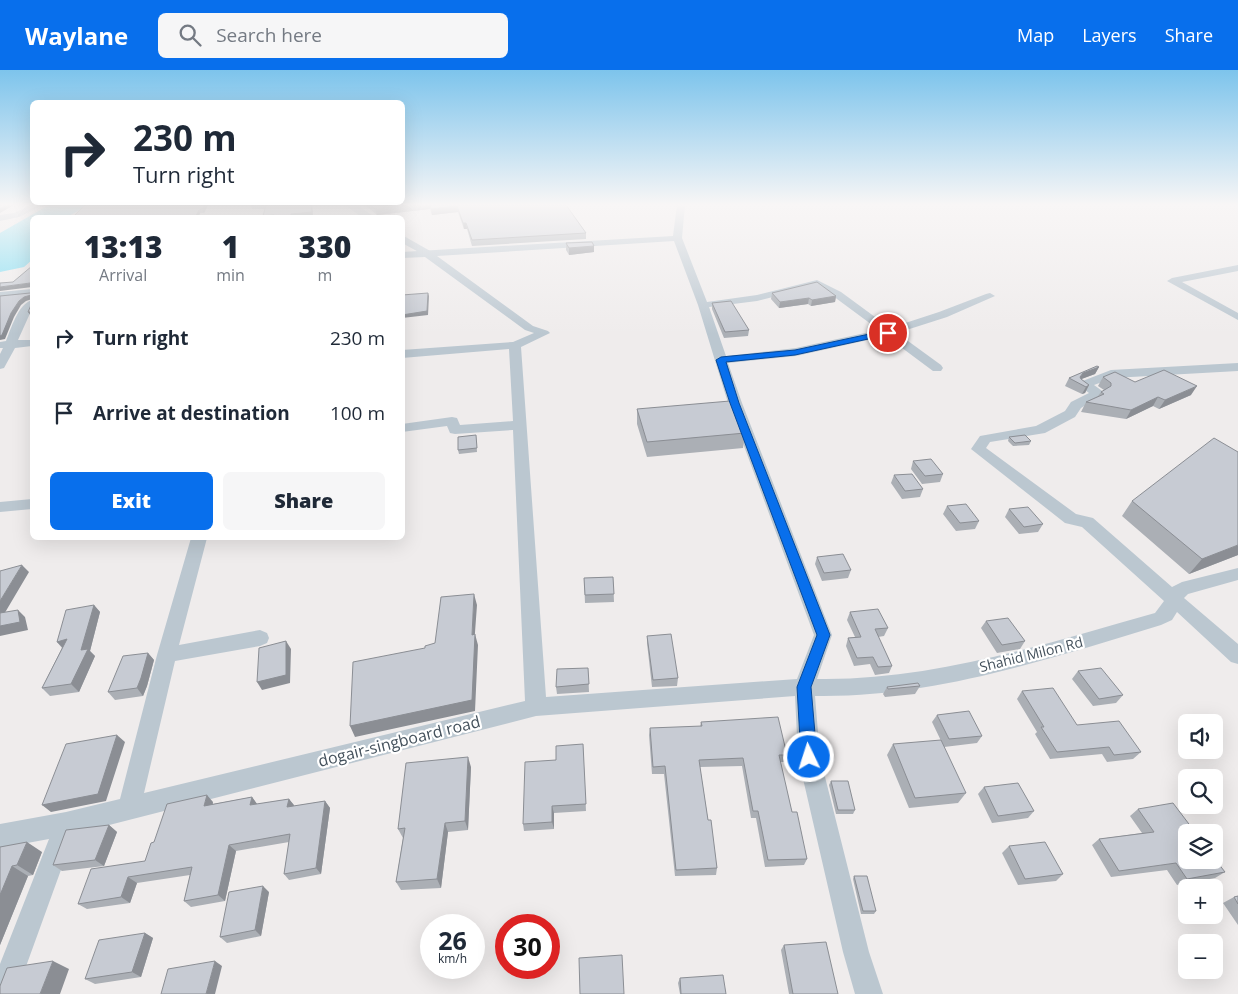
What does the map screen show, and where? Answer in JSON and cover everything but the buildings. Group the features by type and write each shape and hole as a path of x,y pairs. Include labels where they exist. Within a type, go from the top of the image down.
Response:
{"street":[{"path":"405,354 515,344 544,334 529,328 418,248"},
{"path":"405,255 520,248"},
{"path":"681,248 703,305 735,403 823,635 804,687 809,757 856,952 869,994"},
{"path":"1238,268 1172,282 1238,317"},
{"path":"703,305 757,298 817,283 837,294 937,368"},
{"path":"0,297 30,294"},
{"path":"721,360 795,352 888,333 944,316 990,296"},
{"path":"5,344 30,306"},
{"path":"5,344 30,344"},
{"path":"0,365 9,351 5,344"},
{"path":"515,344 536,707"},
{"path":"1238,367 1110,374 1084,385 1099,393 1076,405 1070,414 1040,430 985,439 978,449 1071,519 1087,522 1238,656"},
{"path":"405,428 452,422 454,430 519,425"},
{"path":"0,508 30,504"},
{"path":"129,809 167,655 198,540"},
{"name":"Shahid Milon Rd","path":"804,687 851,688 947,676 1053,650 1161,618 1170,613 1173,600 1182,589 1238,574"},
{"path":"167,655 260,638"},
{"name":"dogair-singboard road","path":"0,836 66,824 129,809 536,707 804,687"},
{"path":"2,994 66,824"}],"water":[{"path":"0,248 30,248 30,262 24,267 0,272"}],"route":[{"path":"809,757 804,687 823,635 735,403 721,360 795,352 888,333"}]}
